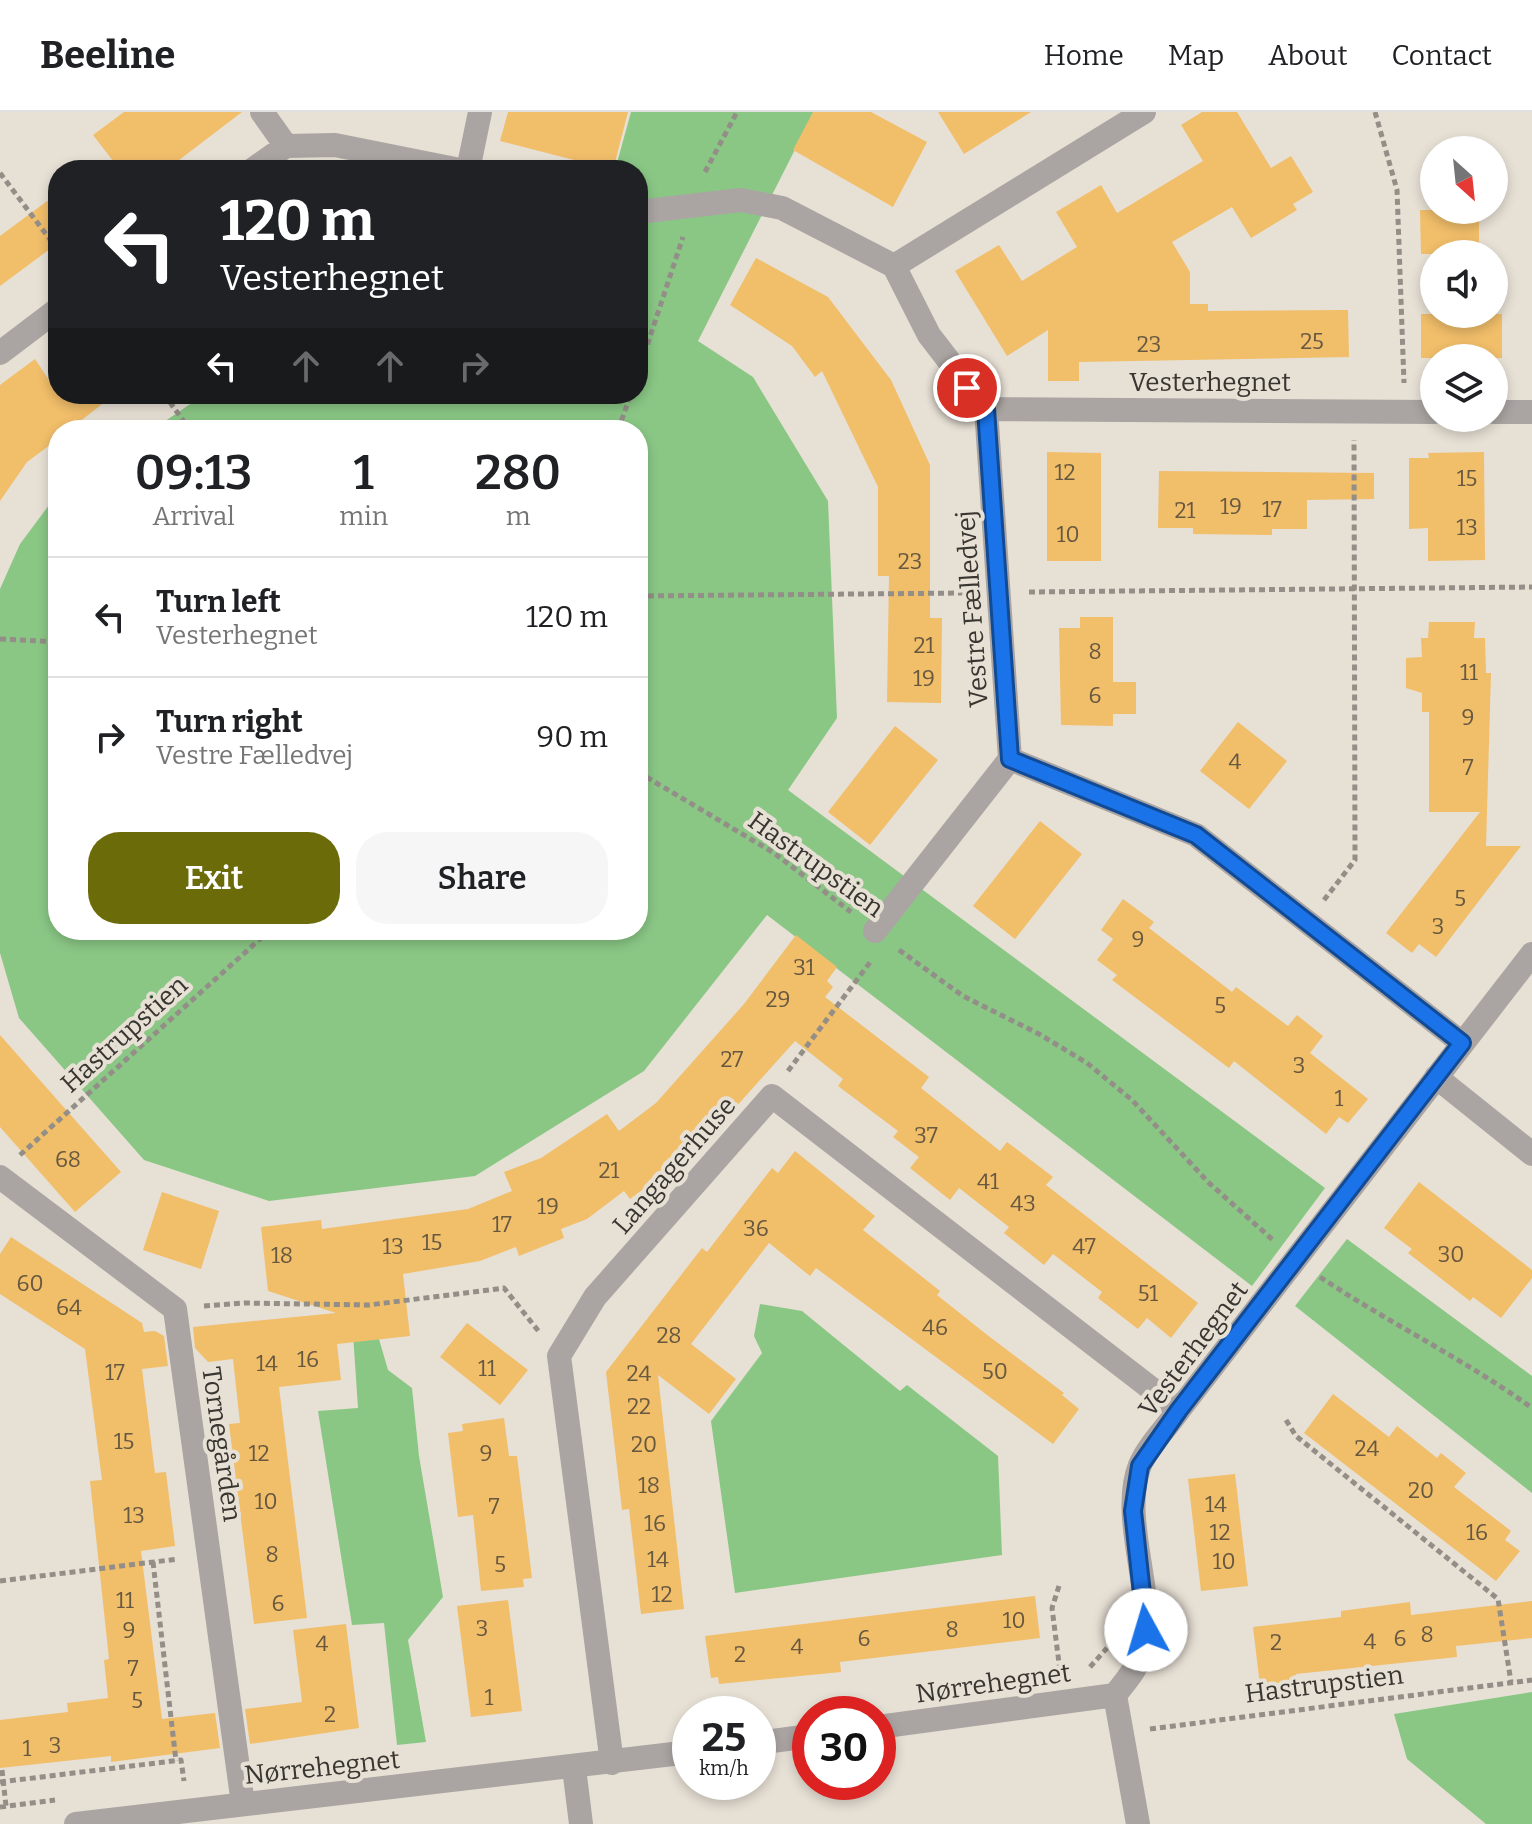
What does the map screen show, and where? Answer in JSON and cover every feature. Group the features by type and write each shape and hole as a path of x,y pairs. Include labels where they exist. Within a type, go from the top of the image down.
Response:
{"street":[{"path":"262,112 286,146"},
{"path":"470,160 480,112"},
{"path":"894,266 1144,112"},
{"path":"266,160 286,146 335,145 410,160"},
{"path":"648,211 741,200 782,208 894,266 929,335 986,409"},
{"path":"0,353 48,317"},
{"name":"Vesterhegnet","path":"986,409 1420,412"},
{"name":"Vestre Fælledvej","path":"986,409 1010,759"},
{"path":"1508,412 1532,412"},
{"path":"881,936 1010,759 1196,835 1462,1043"},
{"name":"Vesterhegnet","path":"1115,1695 1135,1670 1143,1651 1146,1630 1133,1511 1140,1466 1179,1410 1532,954"},
{"path":"1436,1077 1532,1154"},
{"name":"Langagerhuse","path":"559,1356 595,1297 772,1096 1179,1410"},
{"path":"5,1168 175,1309"},
{"name":"Tornegården","path":"175,1309 243,1804"},
{"path":"559,1356 612,1763"},
{"path":"1115,1695 1138,1824"},
{"name":"Nørrehegnet","path":"896,1725 1115,1695"},
{"name":"Nørrehegnet","path":"76,1824 672,1755"},
{"path":"574,1768 581,1824"}],"path":[{"path":"1375,112 1397,190 1405,412"},
{"path":"0,173 48,237"},
{"path":"1307,922 1355,860 1354,411"},
{"path":"648,596 1532,587"},
{"path":"0,639 48,641"},
{"name":"Hastrupstien","path":"648,778 774,853 881,936 772,1096"},
{"path":"881,936 963,996 1039,1034 1087,1063 1132,1100 1208,1182 1296,1261 1370,1310 1482,1372 1532,1408"},
{"name":"Hastrupstien","path":"5,1168 259,940"},
{"path":"175,1309 244,1303 369,1305 504,1288 559,1356"},
{"path":"1286,1420 1296,1436 1498,1599 1511,1682"},
{"path":"0,1581 209,1555"},
{"path":"153,1562 176,1761"},
{"path":"1059,1586 1052,1608 1062,1680"},
{"path":"1082,1671 1092,1666 1114,1640"},
{"name":"Hastrupstien","path":"1121,1736 1170,1723 1532,1680"},
{"path":"2,1782 181,1760 184,1784"},
{"path":"2,1770 6,1806"}],"green space":[{"path":"631,112 814,112 698,341 753,377 828,501 837,718 788,790 1325,1188 1252,1286 767,915 644,1071 475,1176 269,1201 144,1160 19,1018 0,953 0,589 20,544 48,506 48,940 648,940 648,420 167,420 190,404 648,404 648,160 618,160"},
{"path":"1347,1239 1532,1376 1532,1493 1295,1306"},
{"path":"760,1304 802,1311 900,1391 907,1385 998,1456 1002,1555 735,1593 711,1421 762,1353 754,1336"},
{"path":"372,1315 388,1370 412,1388 419,1456 443,1597 408,1640 426,1742 397,1745 384,1623 352,1625 318,1411 358,1408 352,1319"},
{"path":"1532,1692 1532,1824 1486,1824 1407,1759 1394,1714"}],"building":[{"path":"124,112 242,112 179,160 112,160 93,135"},
{"path":"508,112 628,112 616,160 574,160 500,141"},
{"path":"813,112 871,112 927,142 893,207 793,150"},
{"path":"938,112 1031,112 964,154"},
{"path":"1202,112 1237,112 1271,168 1291,156 1313,192 1293,204 1297,210 1251,238 1232,207 1172,242 1190,272 1190,304 1208,304 1208,311 1348,310 1349,357 1079,362 1079,381 1048,381 1048,330 1007,356 955,271 999,245 1022,281 1077,247 1056,212 1101,185 1117,213 1203,161 1181,125"},
{"path":"48,200 48,250 0,286 0,236"},
{"path":"1420,224 1479,224 1479,240 1421,240"},
{"path":"756,258 828,297 891,380 930,465 930,618 942,618 941,703 887,702 889,576 878,576 878,487 822,371 815,377 792,346 730,305"},
{"path":"1421,328 1502,328 1502,344 1421,344"},
{"path":"35,359 48,379 48,404 102,404 82,420 48,420 48,446 27,462 0,501 0,385"},
{"path":"1047,452 1101,453 1101,561 1047,561"},
{"path":"1484,452 1485,560 1428,561 1428,528 1409,529 1409,458 1429,458 1428,453"},
{"path":"1159,471 1374,473 1374,499 1307,500 1307,529 1272,529 1272,535 1193,534 1193,528 1158,528"},
{"path":"1080,617 1113,617 1113,682 1136,682 1136,714 1113,714 1113,726 1061,725 1059,628 1080,628"},
{"path":"1429,622 1475,622 1474,638 1485,638 1486,673 1491,673 1486,846 1521,846 1436,957 1419,944 1412,953 1386,933 1480,812 1429,812 1429,712 1422,712 1422,693 1406,688 1406,658 1422,657 1421,638 1428,638"},
{"path":"1238,722 1287,761 1249,809 1200,771"},
{"path":"895,726 938,760 870,845 828,812"},
{"path":"1040,821 1082,854 1015,939 973,906"},
{"path":"1123,899 1154,922 1149,928 1232,992 1236,987 1288,1026 1297,1015 1323,1036 1310,1053 1368,1099 1348,1123 1339,1117 1326,1134 1234,1061 1229,1068 1112,980 1117,975 1097,960 1113,939 1101,930"},
{"path":"796,935 837,967 827,981 833,987 825,997 929,1077 921,1088 1000,1151 1007,1142 1053,1177 1046,1185 1198,1303 1171,1338 1147,1318 1138,1329 1098,1298 1102,1292 1053,1254 1044,1265 1004,1233 1009,1227 959,1188 950,1200 910,1168 919,1157 893,1137 898,1131 838,1086 843,1079 795,1041 726,1118 720,1112 700,1136 663,1163 668,1171 630,1199 624,1191 587,1219 561,1229 564,1238 519,1256 516,1247 480,1261 403,1274 410,1336 337,1344 341,1380 279,1387 307,1618 254,1624 229,1424 240,1423 233,1359 208,1362 195,1348 193,1327 336,1313 268,1291 261,1227 321,1220 322,1229 468,1209 512,1191 504,1172 541,1158 607,1114 619,1131 656,1103 744,1004"},
{"path":"0,1035 121,1172 75,1212 0,1127"},
{"path":"795,1151 875,1216 863,1230 940,1291 937,1295 1064,1393 1062,1395 1079,1409 1053,1444 816,1268 810,1276 769,1243 691,1344 736,1379 709,1414 658,1375 684,1609 641,1614 629,1509 622,1510 606,1372 702,1248 707,1252 772,1168 778,1173"},
{"path":"1419,1182 1532,1270 1532,1278 1501,1318 1473,1297 1470,1301 1408,1253 1412,1249 1384,1228"},
{"path":"162,1192 219,1211 201,1269 143,1250"},
{"path":"11,1237 142,1323 144,1332 155,1331 164,1336 168,1366 142,1369 155,1473 166,1472 175,1546 141,1551 162,1719 215,1713 220,1748 111,1762 111,1756 0,1768 0,1720 68,1712 67,1703 108,1698 104,1660 109,1659 90,1481 102,1480 85,1349 0,1294 0,1254"},
{"path":"467,1323 528,1370 500,1405 440,1357"},
{"path":"1333,1394 1389,1437 1397,1426 1437,1458 1441,1453 1466,1473 1454,1487 1511,1531 1505,1540 1520,1551 1496,1581 1304,1433"},
{"path":"504,1418 509,1456 517,1456 532,1578 523,1579 524,1587 481,1591 473,1515 458,1517 448,1433 463,1431 462,1424"},
{"path":"1235,1474 1248,1586 1201,1591 1188,1479"},
{"path":"1035,1596 1040,1638 840,1662 841,1672 719,1684 718,1677 711,1678 705,1636"},
{"path":"508,1600 522,1711 471,1717 457,1606"},
{"path":"1532,1601 1532,1638 1456,1646 1457,1657 1296,1674 1297,1681 1260,1686 1253,1627 1341,1617 1341,1611 1410,1602 1411,1615"},
{"path":"346,1624 359,1728 250,1744 245,1709 302,1702 293,1630"}],"route":[{"path":"967,388 986,409 1010,759 1196,835 1462,1043 1179,1410 1140,1466 1133,1511 1146,1630"}]}
